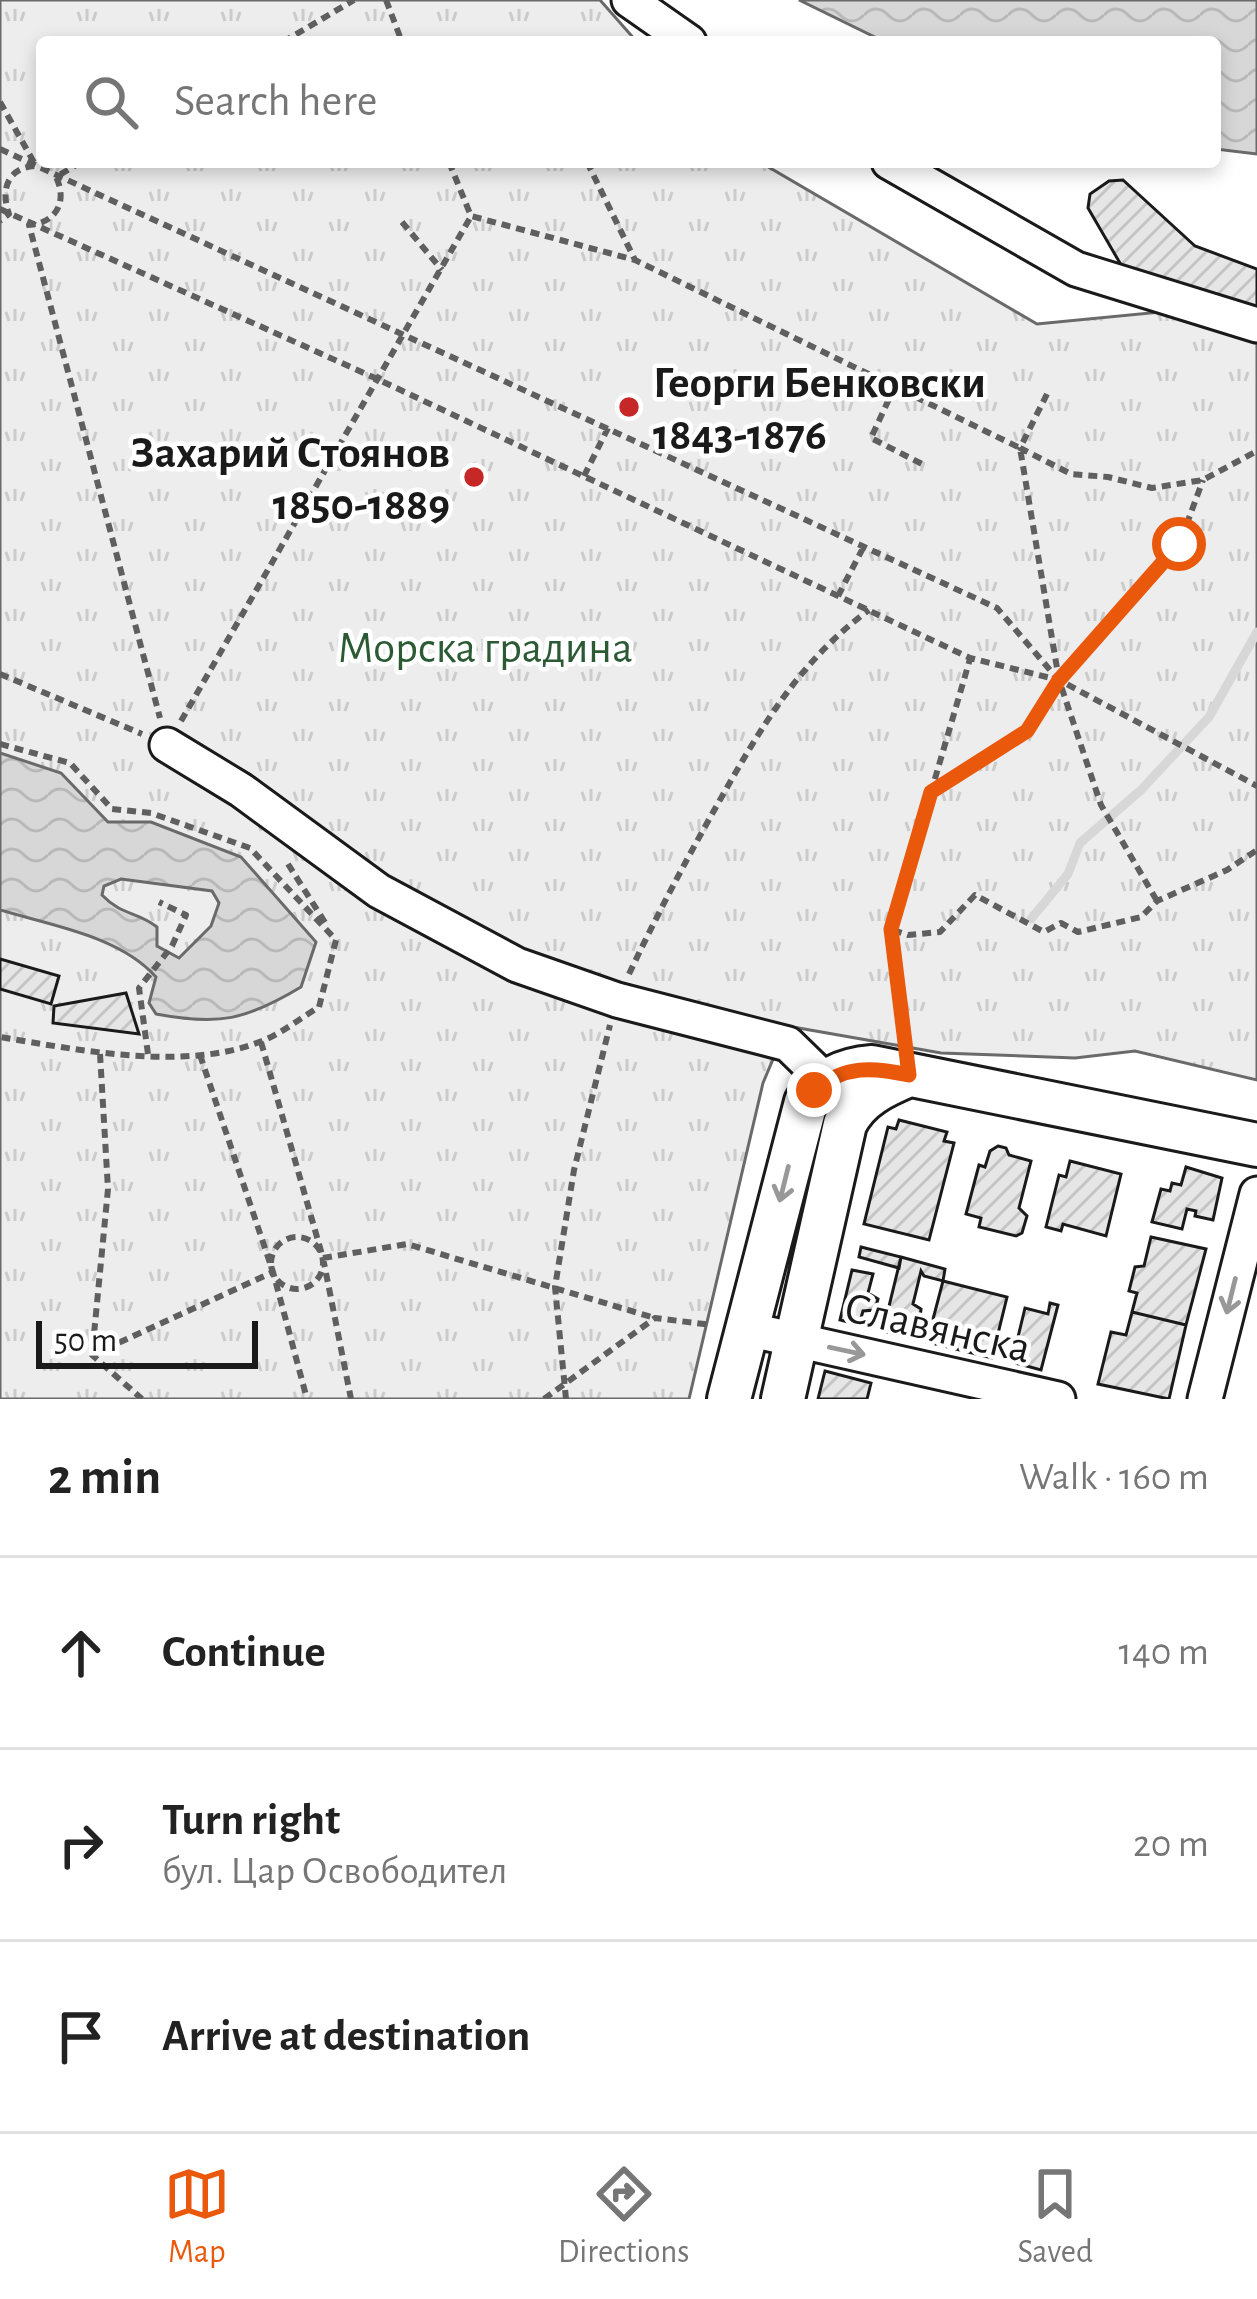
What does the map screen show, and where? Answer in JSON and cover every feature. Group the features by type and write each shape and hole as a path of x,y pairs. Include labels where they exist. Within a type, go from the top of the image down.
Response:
{"main road":[{"path":"729,1399 734,1327 806,1102 826,1081 859,1068 893,1083 1257,1145"},
{"path":"783,1399 845,1124 853,1108 893,1083"}],"street":[{"path":"629,0 680,36"},
{"path":"899,168 1076,269 1257,325"},
{"path":"167,745 242,790 379,891 517,965 617,1000 788,1044 826,1081"},
{"path":"1205,1399 1257,1194"},
{"name":"Славянска","path":"734,1327 1058,1399"}],"path":[{"path":"293,36 354,0"},
{"path":"386,0 400,36"},
{"path":"0,102 36,166"},
{"path":"0,149 36,166"},
{"path":"9,214 3,198 6,181 19,169 36,166"},
{"path":"40,168 997,608 1059,680"},
{"path":"56,177 71,168"},
{"path":"451,168 471,216"},
{"path":"590,168 634,260"},
{"path":"28,225 55,214 62,196 56,177"},
{"path":"0,209 375,378 970,658 1059,680 1257,786"},
{"path":"0,221 9,214"},
{"path":"471,216 634,260 1071,474 1152,488 1203,480 1257,451"},
{"path":"167,745 471,216"},
{"path":"402,222 442,270"},
{"path":"28,225 167,745"},
{"path":"895,386 871,438 922,464"},
{"path":"1047,394 1019,448 1059,680 1101,805 1156,901"},
{"path":"584,476 608,428"},
{"path":"931,792 1027,731 1059,680 1179,544 1203,480"},
{"path":"838,596 864,546"},
{"path":"566,1399 554,1287 574,1169 617,1000 663,900 770,710 835,635 869,610"},
{"path":"893,1083 891,929 970,658"},
{"path":"0,674 167,745"},
{"path":"0,744 70,763 112,809 151,813 250,848 336,940 319,1007 261,1041 200,1055 100,1053 0,1037"},
{"path":"891,929 908,935 940,932 975,895 1044,932 1061,923 1078,932 1141,916 1156,901 1227,870 1257,850"},
{"path":"148,1054 139,988 172,946 186,915 159,902"},
{"path":"261,1041 323,1258 351,1399"},
{"path":"92,1355 108,1189 100,1053"},
{"path":"200,1055 273,1272 307,1399"},
{"path":"293,1237 312,1241 323,1258 317,1279 304,1288 282,1284 273,1272 273,1252 293,1237"},
{"path":"323,1258 406,1244 656,1318 734,1327"},
{"path":"92,1355 273,1272"},
{"path":"544,1399 656,1318"},
{"path":"92,1355 142,1399"}],"green space":[{"name":"Морска градина","path":"0,0 600,0 632,36 36,36 36,168 770,168 1037,324 1243,304 1257,309 1257,1080 1135,1051 1075,1058 941,1053 787,1026 763,1083 689,1399 0,1399"}],"water":[{"path":"799,0 1257,0 1257,154 1221,150 1221,36 873,36"},
{"path":"0,753 61,773 108,822 151,822 241,857 316,942 301,987 282,998 231,1017 178,1018 156,1014 149,1003 156,977 123,951 0,910","holes":["121,879 212,891 219,903 211,926 179,958 157,946 157,927 102,895 104,886"]}],"building":[{"path":"1123,180 1195,246 1257,269 1257,313 1124,270 1088,208 1090,194 1109,181"},
{"path":"0,959 59,976 51,1004 0,989"},
{"path":"126,993 139,1034 53,1023 54,1006"},
{"path":"899,1120 947,1132 944,1141 954,1143 929,1240 864,1224 888,1127 896,1129"},
{"path":"998,1146 1009,1155 1031,1161 1019,1208 1027,1216 1022,1233 1016,1236 979,1227 981,1218 966,1214 979,1165 985,1167 990,1151"},
{"path":"1070,1161 1121,1174 1106,1236 1063,1224 1061,1231 1046,1227 1059,1175 1066,1177"},
{"path":"1186,1167 1222,1178 1213,1220 1187,1209 1182,1229 1152,1222 1161,1189 1170,1191 1172,1183 1181,1185"},
{"path":"1151,1237 1206,1249 1186,1325 1132,1312 1137,1293 1129,1291 1135,1267 1144,1266"},
{"path":"861,1247 901,1257 899,1268 859,1257"},
{"path":"901,1257 945,1269 943,1281 921,1271 913,1304 921,1309 920,1319 915,1324 907,1322 903,1336 883,1331"},
{"path":"852,1270 873,1274 868,1293 878,1299 875,1310 863,1311 859,1325 840,1320"},
{"path":"943,1281 1007,1297 992,1358 927,1342"},
{"path":"1050,1303 1058,1305 1041,1370 1012,1362 1025,1308 1048,1314"},
{"path":"1132,1312 1186,1325 1169,1399 1098,1384 1111,1332 1126,1335"},
{"path":"825,1371 871,1383 867,1399 818,1399"}],"waterway":[{"path":"1031,919 1068,874 1080,843 1141,790 1209,717 1257,632"}],"place":[{"name":"Георги Бенковски 1843-1876","path":"629,407"},
{"name":"Захарий Стоянов 1850-1889","path":"474,477"}],"route":[{"path":"814,1090 859,1068 909,1075 891,929 931,792 1027,731 1059,680 1179,544"}]}
